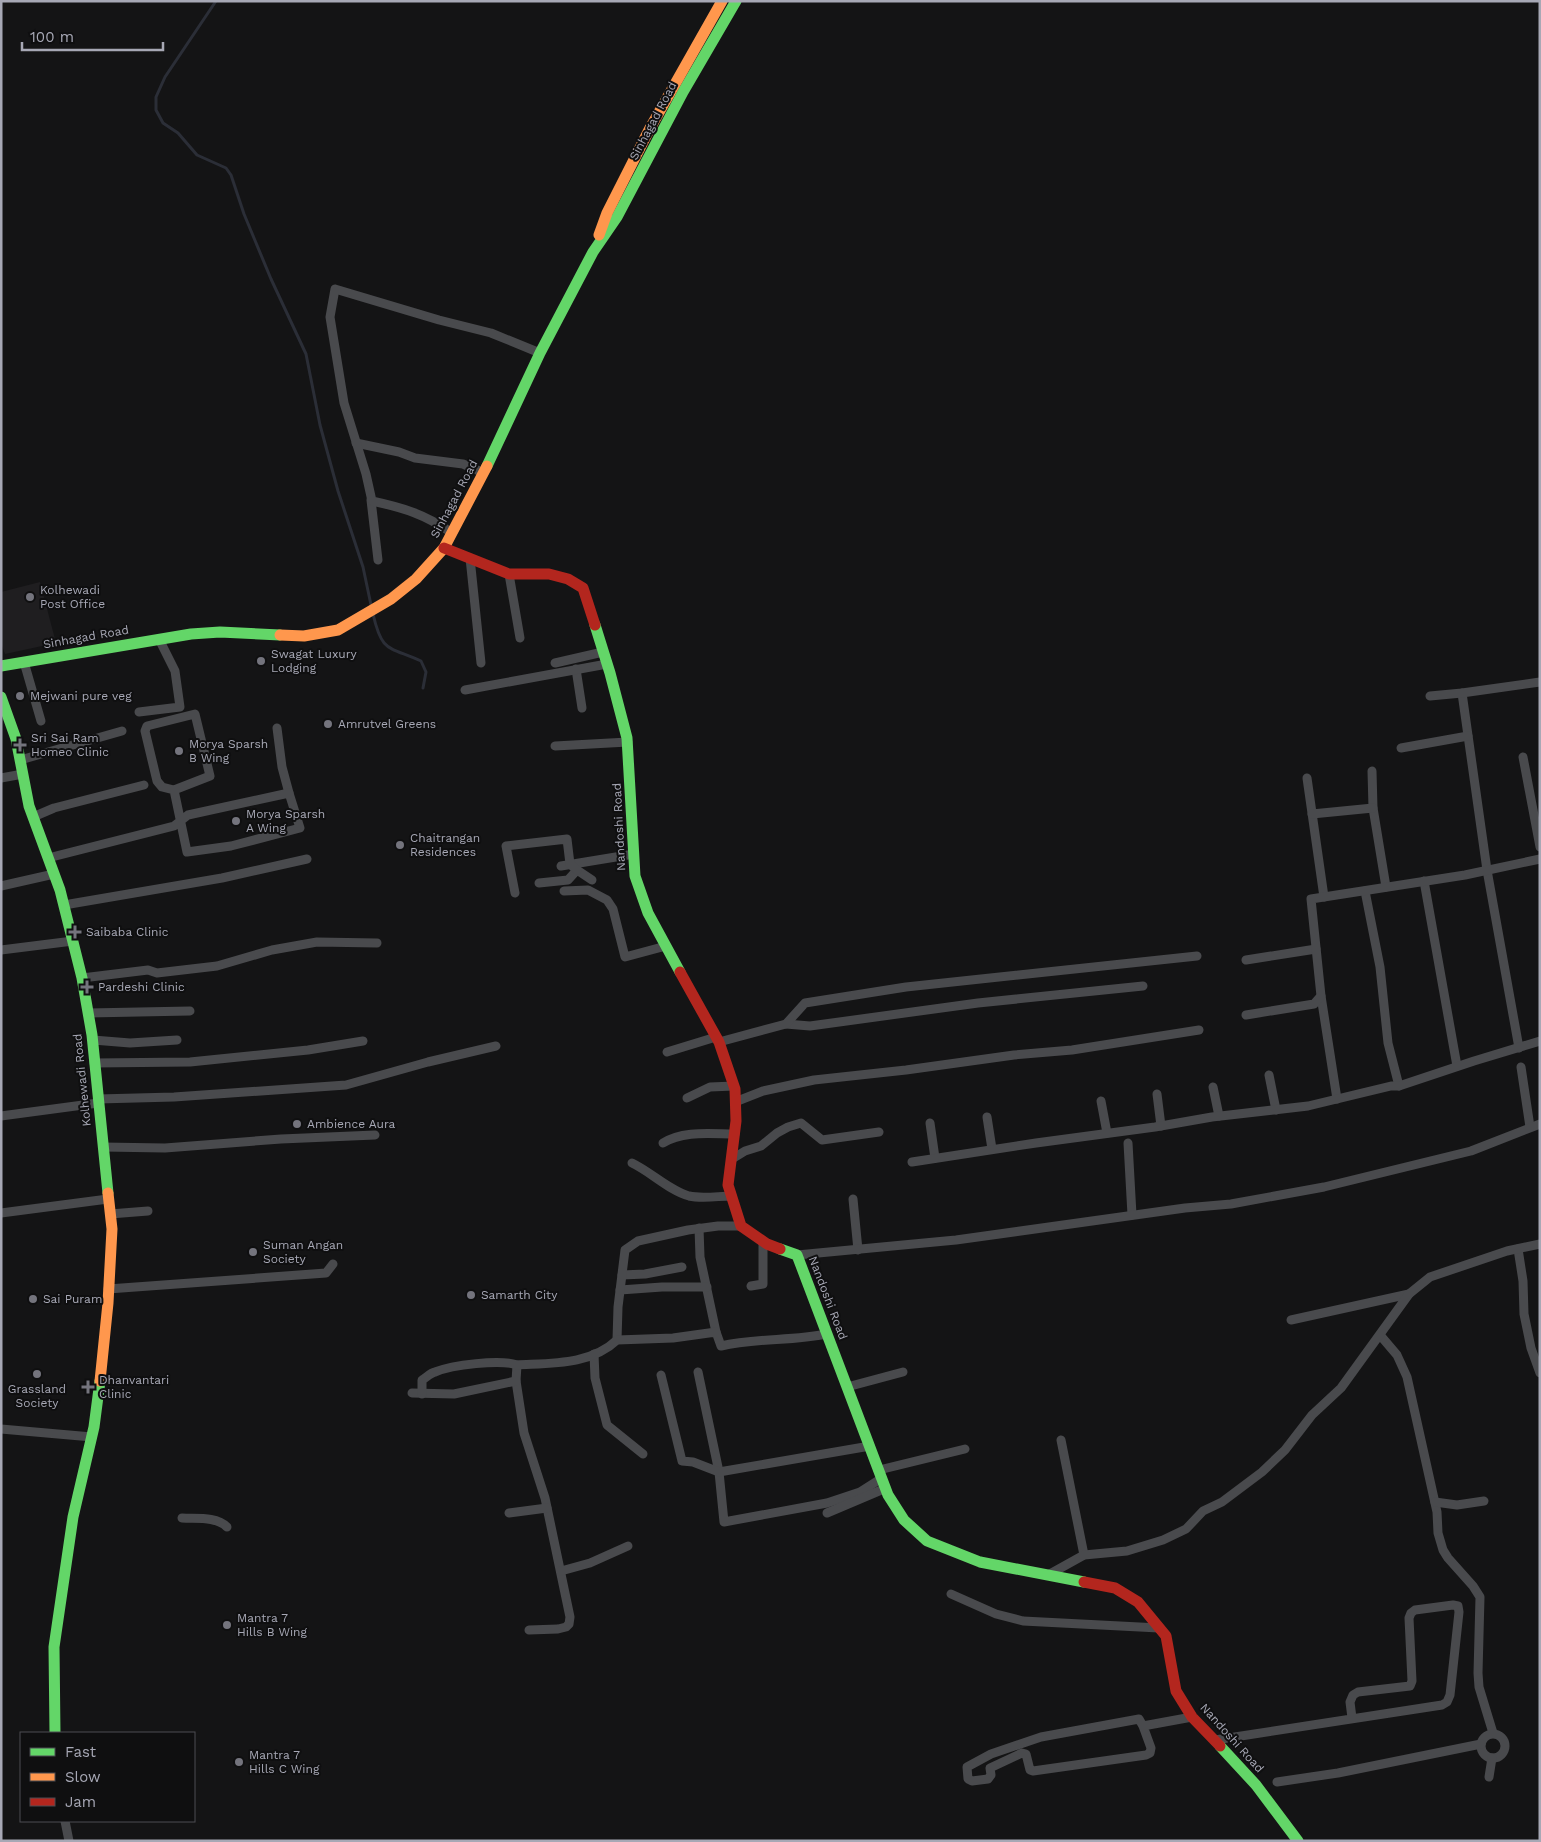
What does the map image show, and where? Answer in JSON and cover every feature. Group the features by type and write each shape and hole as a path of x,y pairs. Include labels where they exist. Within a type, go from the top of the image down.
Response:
{"street":[{"name":"Sinhagad Road","path":"593,252 606,213 632,162 722,1"},
{"name":"Sinhagad Road","path":"1,666 191,634 220,632 304,636 338,630 391,599 416,579 444,548 484,473 540,353 593,252 617,217 683,92 736,1"},
{"path":"378,560 366,474 344,403 330,317 335,289 491,333 540,353"},
{"path":"356,443 400,452 415,458 457,463 484,473"},
{"path":"371,500 408,509 433,520 452,533"},
{"name":"Nandoshi Road","path":"444,548 509,574 549,574 568,579 583,588 607,664 628,742 636,876 648,913 717,1039 734,1086 736,1121 728,1185 741,1226 763,1241 797,1255 882,1479 904,1520 927,1541 980,1562 1115,1588 1138,1602 1166,1636 1176,1691 1192,1717 1256,1785 1298,1841"},
{"path":"470,558 481,663"},
{"path":"509,574 520,638"},
{"path":"139,712 180,707 175,671 159,639"},
{"path":"555,664 603,652"},
{"path":"24,662 40,721"},
{"path":"465,690 607,664"},
{"path":"576,669 582,708"},
{"path":"1430,696 1462,694 1540,682"},
{"path":"1462,694 1487,870 1519,1048"},
{"name":"Kolhewadi Road","path":"1,696 5,725 16,739 29,806 64,905 82,978 93,1040 112,1229 108,1303 99,1399 73,1517 54,1647 55,1732"},
{"path":"195,714 210,776 174,790 162,787 157,781 145,731 147,726 195,714"},
{"path":"174,790 187,852 231,846 300,828 282,767 277,728"},
{"path":"20,760 122,732"},
{"path":"1401,748 1468,736"},
{"path":"555,746 628,742"},
{"path":"1523,757 1540,847"},
{"path":"1372,771 1373,808 1386,888"},
{"path":"1,778 23,774"},
{"path":"1307,778 1324,897"},
{"path":"33,817 54,808 144,785"},
{"path":"48,858 174,826 179,820 188,815 289,793"},
{"path":"1312,814 1373,808"},
{"path":"515,893 506,846 567,839 566,870"},
{"path":"539,883 566,870 634,854"},
{"path":"64,905 222,878 307,859"},
{"path":"1337,1099 1321,996 1311,900 1540,859"},
{"path":"566,870 592,880"},
{"path":"1,886 54,874"},
{"path":"1424,881 1457,1066"},
{"path":"564,891 588,890 606,900 613,910 625,957 666,946"},
{"path":"1365,891 1380,968 1388,1043 1399,1086"},
{"path":"1,950 73,941"},
{"path":"82,978 148,970 157,973 217,966 272,950 317,942 377,943"},
{"path":"1246,960 1316,949"},
{"path":"786,1024 805,1003 906,987 1196,956"},
{"path":"667,1052 786,1024 810,1026 968,1004 1143,986"},
{"path":"1246,1014 1314,1004 1321,996"},
{"path":"88,1013 190,1011"},
{"path":"735,1102 763,1091 814,1080 906,1070 1014,1054 1072,1050 1199,1030"},
{"path":"93,1040 130,1043 177,1040"},
{"path":"94,1063 190,1062 308,1050 363,1041"},
{"path":"912,1162 1219,1116 1308,1106 1391,1086 1399,1086 1540,1041"},
{"path":"1,1116 98,1101 346,1085 428,1062 496,1046"},
{"path":"1521,1067 1530,1127"},
{"path":"1270,1075 1276,1110"},
{"path":"687,1098 710,1087 734,1086"},
{"path":"1213,1087 1219,1116"},
{"path":"1157,1094 1161,1126"},
{"path":"1101,1101 1107,1134"},
{"path":"987,1117 992,1149"},
{"path":"732,1159 761,1146 788,1127 801,1123 822,1140 879,1132"},
{"path":"930,1123 936,1158"},
{"path":"797,1255 956,1240 1185,1208 1231,1204 1324,1187 1471,1151 1540,1124"},
{"path":"663,1143 671,1138 696,1133 735,1134"},
{"path":"103,1147 165,1148 281,1139 375,1135"},
{"path":"1128,1144 1132,1215"},
{"path":"632,1162 647,1170 661,1181 690,1196 732,1196"},
{"path":"1,1213 108,1199"},
{"path":"853,1199 858,1250"},
{"path":"110,1214 148,1212"},
{"path":"422,1394 422,1380 434,1372 482,1362 510,1362 521,1365 567,1363 607,1350 617,1340 625,1250 638,1242 699,1228 741,1226"},
{"path":"699,1228 700,1257 716,1332 721,1346 744,1341 805,1338 827,1334"},
{"path":"751,1286 764,1284 763,1241"},
{"path":"1048,1575 1084,1555 1128,1550 1163,1540 1186,1529 1203,1512 1222,1502 1262,1472 1285,1450 1312,1415 1341,1388 1409,1294 1430,1276 1482,1258 1540,1244"},
{"path":"1518,1249 1523,1281 1524,1314 1531,1348 1540,1373"},
{"path":"108,1289 326,1273 333,1264"},
{"path":"622,1275 645,1274 682,1267"},
{"path":"620,1290 662,1286 707,1287"},
{"path":"1291,1320 1409,1294"},
{"path":"617,1340 673,1338 716,1332"},
{"path":"1380,1335 1397,1355 1407,1376 1435,1502 1438,1533 1443,1550 1480,1597 1479,1687 1493,1733"},
{"path":"594,1354 596,1378 606,1425 643,1454"},
{"path":"521,1365 516,1381 524,1433 547,1508 570,1617 569,1624 566,1627 529,1630"},
{"path":"698,1372 719,1472 724,1522 827,1503 860,1492 882,1479 965,1449"},
{"path":"847,1387 903,1372"},
{"path":"661,1375 682,1461 694,1462 719,1472 870,1446"},
{"path":"412,1393 454,1394 516,1381"},
{"path":"1,1429 92,1437"},
{"path":"1061,1440 1084,1555"},
{"path":"827,1512 882,1479"},
{"path":"1435,1502 1457,1505 1484,1501"},
{"path":"509,1513 547,1508"},
{"path":"182,1518 215,1520 227,1527"},
{"path":"561,1571 590,1563 628,1546"},
{"path":"951,1594 996,1614 1023,1621 1159,1628"},
{"path":"1215,1740 1442,1705 1447,1702 1450,1695 1459,1612 1458,1606 1452,1605 1415,1610 1411,1613 1409,1618 1412,1681 1410,1686 1358,1692 1353,1695 1350,1702 1352,1718"},
{"path":"1143,1726 1192,1717"},
{"path":"1139,1719 1143,1726 1151,1748 1150,1753 1146,1755 1033,1771 1030,1770 1028,1756 1022,1753 990,1768 988,1779 972,1781 968,1779 967,1767 991,1754 1016,1744 1041,1737 1139,1719"},
{"path":"1493,1733 1504,1739 1506,1747 1502,1754 1492,1758 1482,1752 1481,1744 1485,1736 1493,1733"},
{"path":"1277,1782 1338,1773 1481,1744"},
{"path":"1489,1776 1492,1758"},
{"path":"65,1822 67,1839"}],"shaded area":[{"path":"40,582 56,643 5,654 1,643 1,592"}],"waterway":[{"path":"216,1 165,77 156,97 156,110 163,123 178,133 197,155 226,168 231,175 244,214 271,279 306,354 320,425 338,491 363,567 371,605"},
{"path":"373,614 376,627 383,642 394,650 421,661 426,672 423,688"}],"traffic: fast":[{"path":"487,466 540,353 593,252 617,217 683,92 736,1"},
{"path":"595,625 627,738 635,876 648,913 680,972"},
{"path":"1,666 191,634 220,632 280,635"},
{"path":"1,697 16,739 29,806 60,890 82,978 92,1035 108,1193"},
{"path":"780,1249 797,1255 888,1495 904,1520 927,1541 980,1562 1084,1582"},
{"path":"55,1732 54,1647 73,1517 94,1427 100,1381"},
{"path":"1220,1746 1256,1785 1298,1841"}],"traffic: slow":[{"path":"599,235 607,213 649,130 722,1"},
{"path":"280,635 304,636 338,630 391,599 416,579 444,548 487,466"},
{"path":"100,1381 108,1303 112,1229 108,1193"}],"traffic: jam":[{"path":"444,548 509,574 549,574 568,579 583,588 595,625"},
{"path":"680,972 719,1042 735,1089 736,1121 728,1185 741,1226 767,1244 780,1249"},
{"path":"1084,1582 1115,1588 1138,1602 1166,1636 1176,1691 1192,1717 1220,1746"}],"place":[{"name":"Kolhewadi Post Office","path":"30,597"},
{"name":"Swagat Luxury Lodging","path":"261,661"},
{"name":"Mejwani pure veg","path":"20,696"},
{"name":"Amrutvel Greens","path":"328,724"},
{"name":"Sri Sai Ram Homeo Clinic","path":"20,745"},
{"name":"Morya Sparsh B Wing","path":"179,751"},
{"name":"Morya Sparsh A Wing","path":"236,821"},
{"name":"Chaitrangan Residences","path":"400,845"},
{"name":"Saibaba Clinic","path":"75,932"},
{"name":"Pardeshi Clinic","path":"87,987"},
{"name":"Ambience Aura","path":"297,1124"},
{"name":"Suman Angan Society","path":"253,1252"},
{"name":"Samarth City","path":"471,1295"},
{"name":"Sai Puram","path":"33,1299"},
{"name":"Grassland Society","path":"37,1374"},
{"name":"Dhanvantari Clinic","path":"88,1387"},
{"name":"Mantra 7 Hills B Wing","path":"227,1625"},
{"name":"Mantra 7 Hills C Wing","path":"239,1762"}]}
